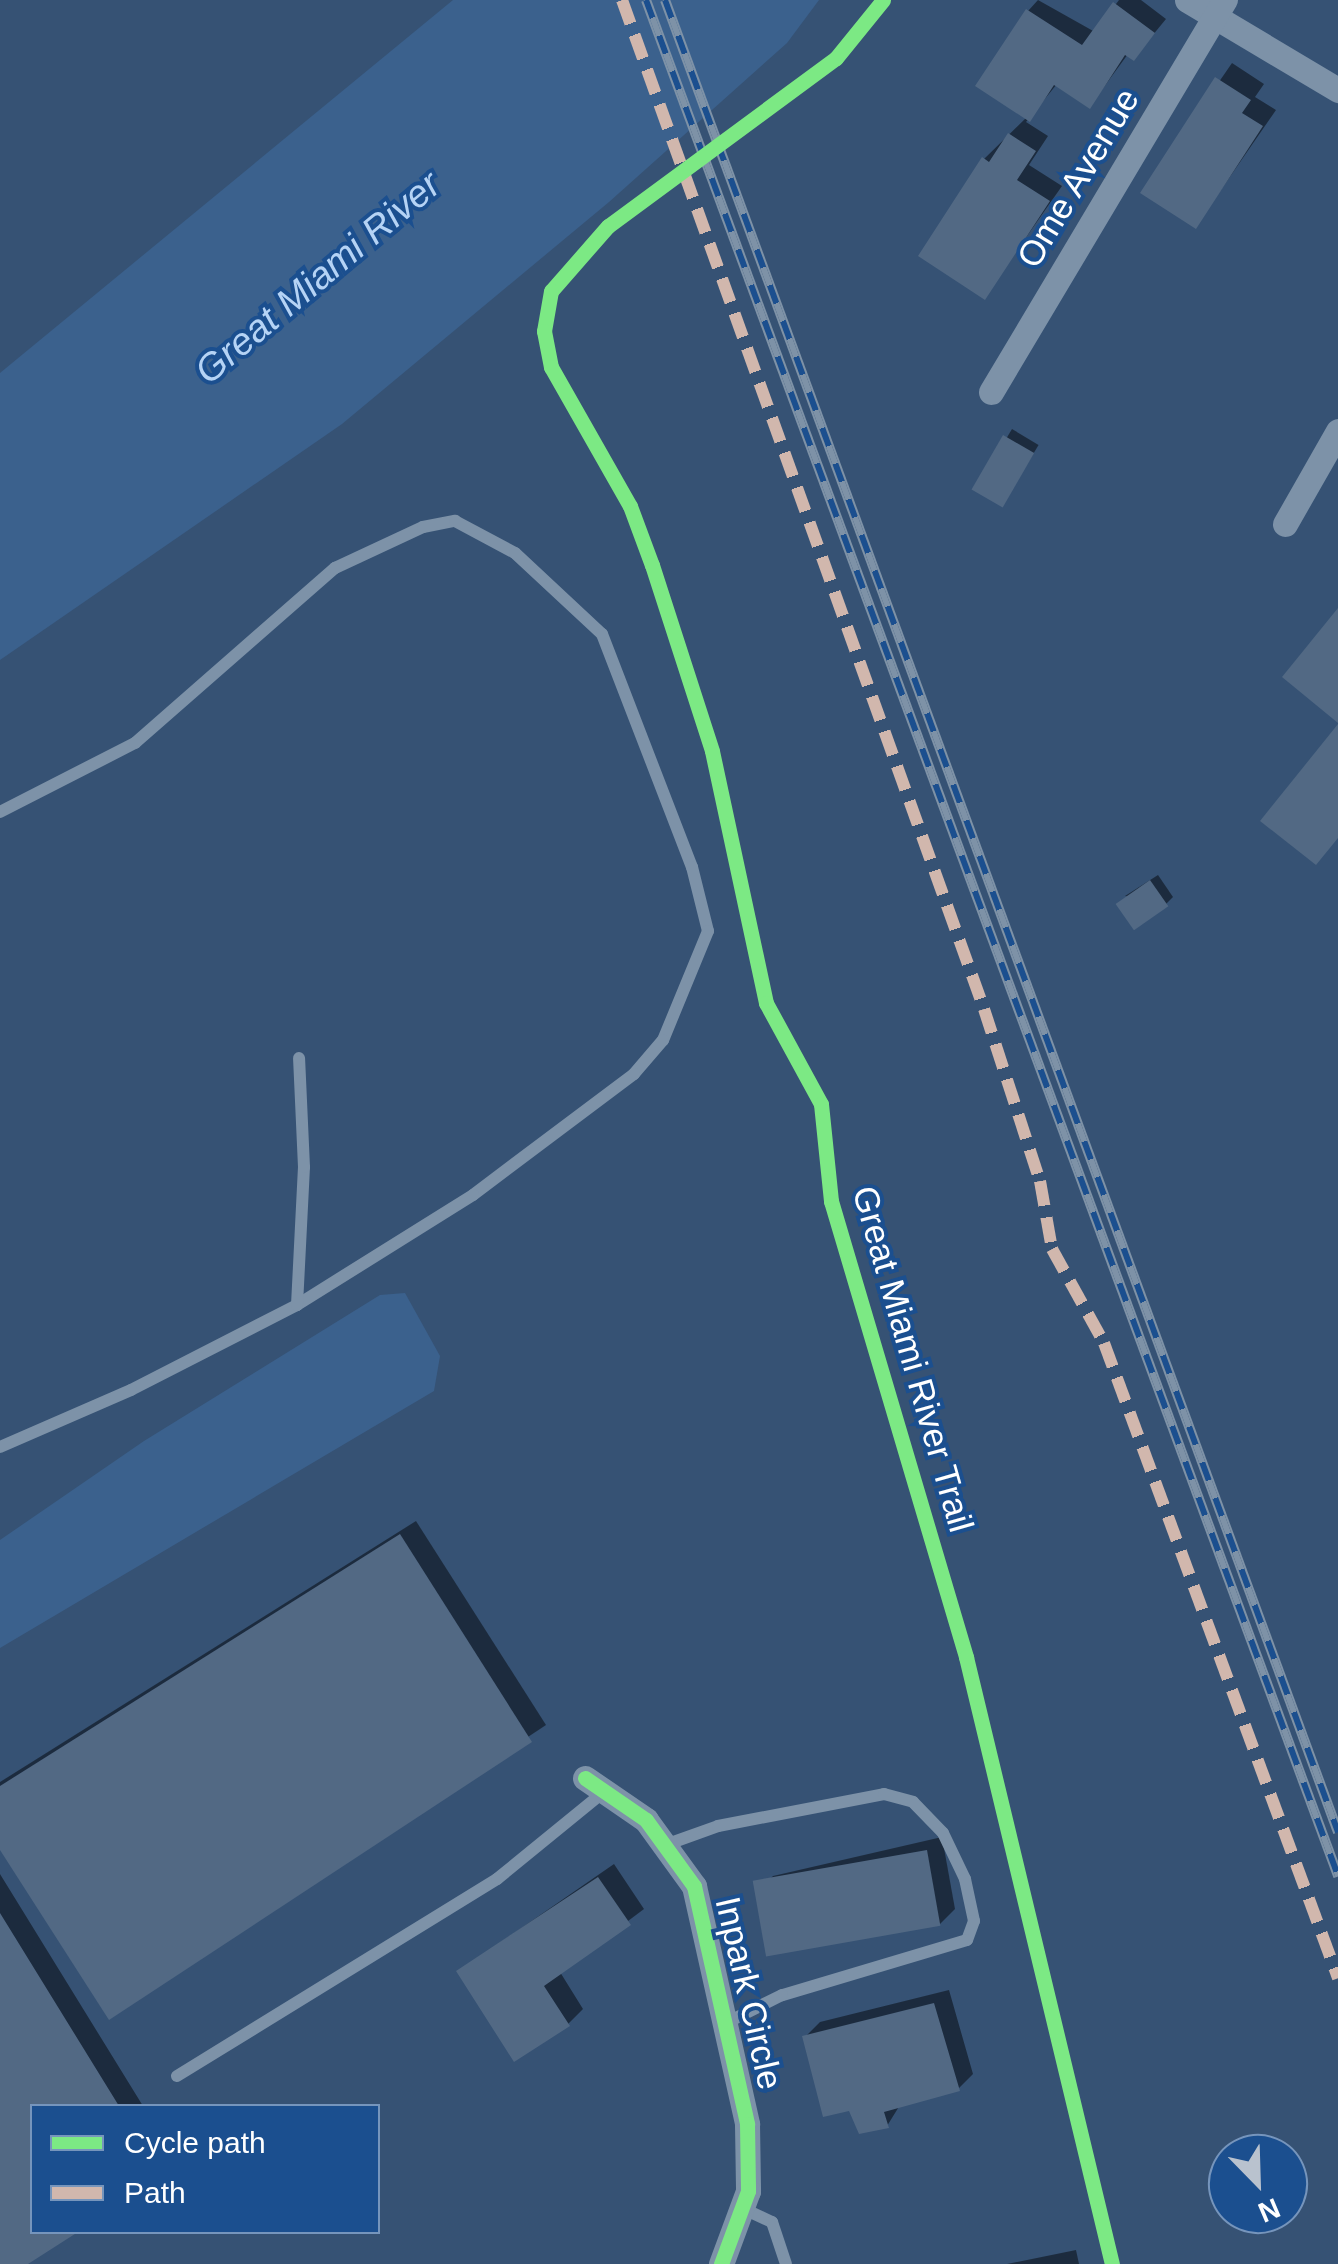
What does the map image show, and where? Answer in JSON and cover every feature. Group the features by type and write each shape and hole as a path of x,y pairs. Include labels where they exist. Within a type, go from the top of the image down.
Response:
{"street":[{"path":"1187,0 1220,9 1338,90"},
{"name":"Ome Avenue","path":"991,392 1220,9"},
{"path":"1285,524 1338,431"},
{"name":"Inpark Circle","path":"595,1784 668,1844 694,1886 747,2124 744,2208 721,2264"}],"lane":[{"path":"0,812 135,742 303,590 423,527 455,521 483,532 564,595 602,634 700,894 708,932 688,993 664,1040 634,1074 473,1195 297,1306 130,1390 0,1447"},
{"path":"297,1306 304,1167 299,1058"},
{"path":"178,2076 497,1878 595,1784"},
{"path":"668,1844 718,1826 884,1794 923,1812 943,1833 965,1879 974,1922 967,1940 782,1995 726,2022"},
{"path":"744,2208 772,2222 789,2263"}],"water":[{"name":"Great Miami River","path":"453,0 819,0 787,43 609,202 342,424 0,660 0,373"},
{"path":"405,1293 440,1356 434,1391 0,1648 0,1540 144,1441 380,1295"}],"building":[{"path":"1113,2 1155,33 1134,61 1125,55 1090,109 1054,85 1030,122 975,86 1026,9 1082,45"},
{"path":"1215,77 1251,100 1242,113 1263,126 1196,229 1140,193"},
{"path":"1008,133 1036,151 1017,180 1050,201 985,300 918,256 982,157 989,162"},
{"path":"1003,435 1034,453 1003,508 972,490"},
{"path":"1338,608 1338,723 1282,677"},
{"path":"1338,724 1338,838 1316,865 1260,821"},
{"path":"1150,880 1168,906 1134,930 1116,904"},
{"path":"400,1534 532,1742 109,2020 0,1850 0,1786"},
{"path":"927,1850 940,1926 766,1957 753,1881"},
{"path":"598,1877 631,1925 544,1986 570,2026 514,2062 456,1971"},
{"path":"0,1913 118,2104 30,2104 30,2234 75,2234 28,2264 0,2264"},
{"path":"934,2003 960,2091 884,2112 889,2128 859,2134 849,2111 823,2117 802,2036"}],"railway":[{"path":"646,0 1338,1876"},
{"path":"665,0 1338,1832"}],"marked path":[{"path":"622,0 984,1009 1040,1181 1052,1249 1104,1343 1338,1978"}],"cycle path":[{"name":"Great Miami River Trail","path":"883,0 836,58 608,226 551,291 544,331 551,367 630,506 652,565 712,751 766,1003 821,1104 831,1201 966,1657 1112,2264"},
{"path":"585,1778 646,1820 694,1886 747,2124 748,2191 721,2264"}]}
